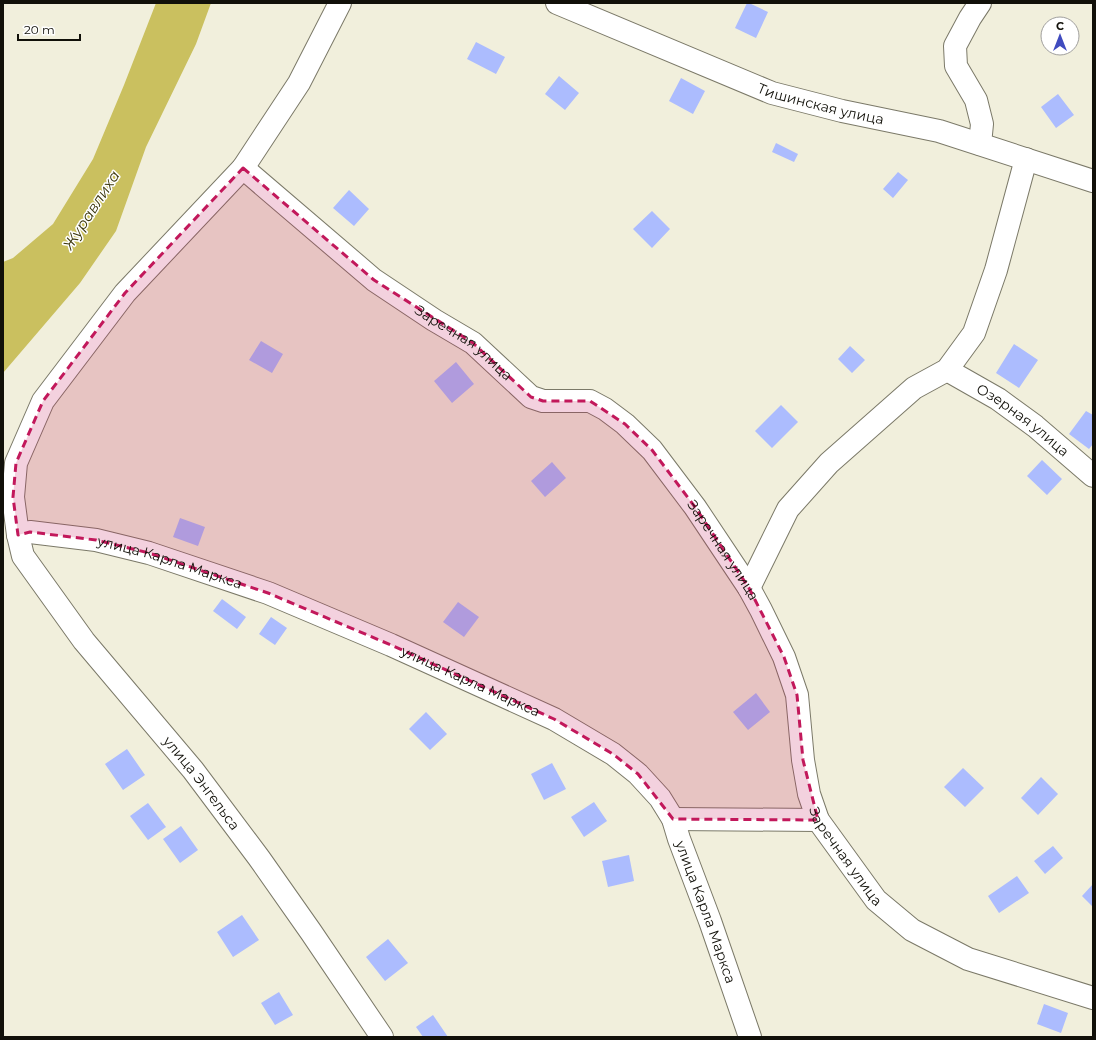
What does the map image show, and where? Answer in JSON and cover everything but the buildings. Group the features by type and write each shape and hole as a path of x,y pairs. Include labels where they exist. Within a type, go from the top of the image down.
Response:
{"street":[{"name":"улица Энгельса","path":"340,3 298,83 243,168 125,293 43,401 16,463 13,497 18,535 23,556 84,641 193,770 311,932 382,1037"},
{"name":"Тишинская улица","path":"557,3 772,93 842,111 939,131 1093,181"},
{"path":"980,3 955,46 956,66 976,100 982,124 980,144"},
{"path":"749,588 788,509 829,463 914,388 947,370 974,333 996,270 1026,159"},
{"name":"Заречная улица","path":"243,168 374,280 434,320 473,343 531,397 543,401 590,401 624,424 652,450 695,507 749,588 761,610 784,657 797,694 803,760 809,794 818,820 876,900 912,930 968,959 1093,998"},
{"name":"Озерная улица","path":"947,370 998,399 1029,421 1093,476"},
{"name":"улица Карла Маркса","path":"18,535 30,532 96,540 149,553 268,593 370,636 554,719 613,754 638,774 660,798 673,819 679,839 710,920 750,1037"},
{"path":"673,819 818,820"}],"highlighted area":[{"path":"243,168 374,280 473,343 531,397 543,401 590,401 625,424 652,450 695,507 749,588 784,657 797,695 803,760 818,820 673,819 638,774 613,754 554,719 391,645 268,593 149,553 96,540 30,532 18,535 13,497 16,463 43,401 125,293"}],"water":[{"name":"Журавлиха","path":"156,3 211,3 196,44 146,147 116,231 80,283 3,373 3,262 13,258 53,224 93,159"}]}
